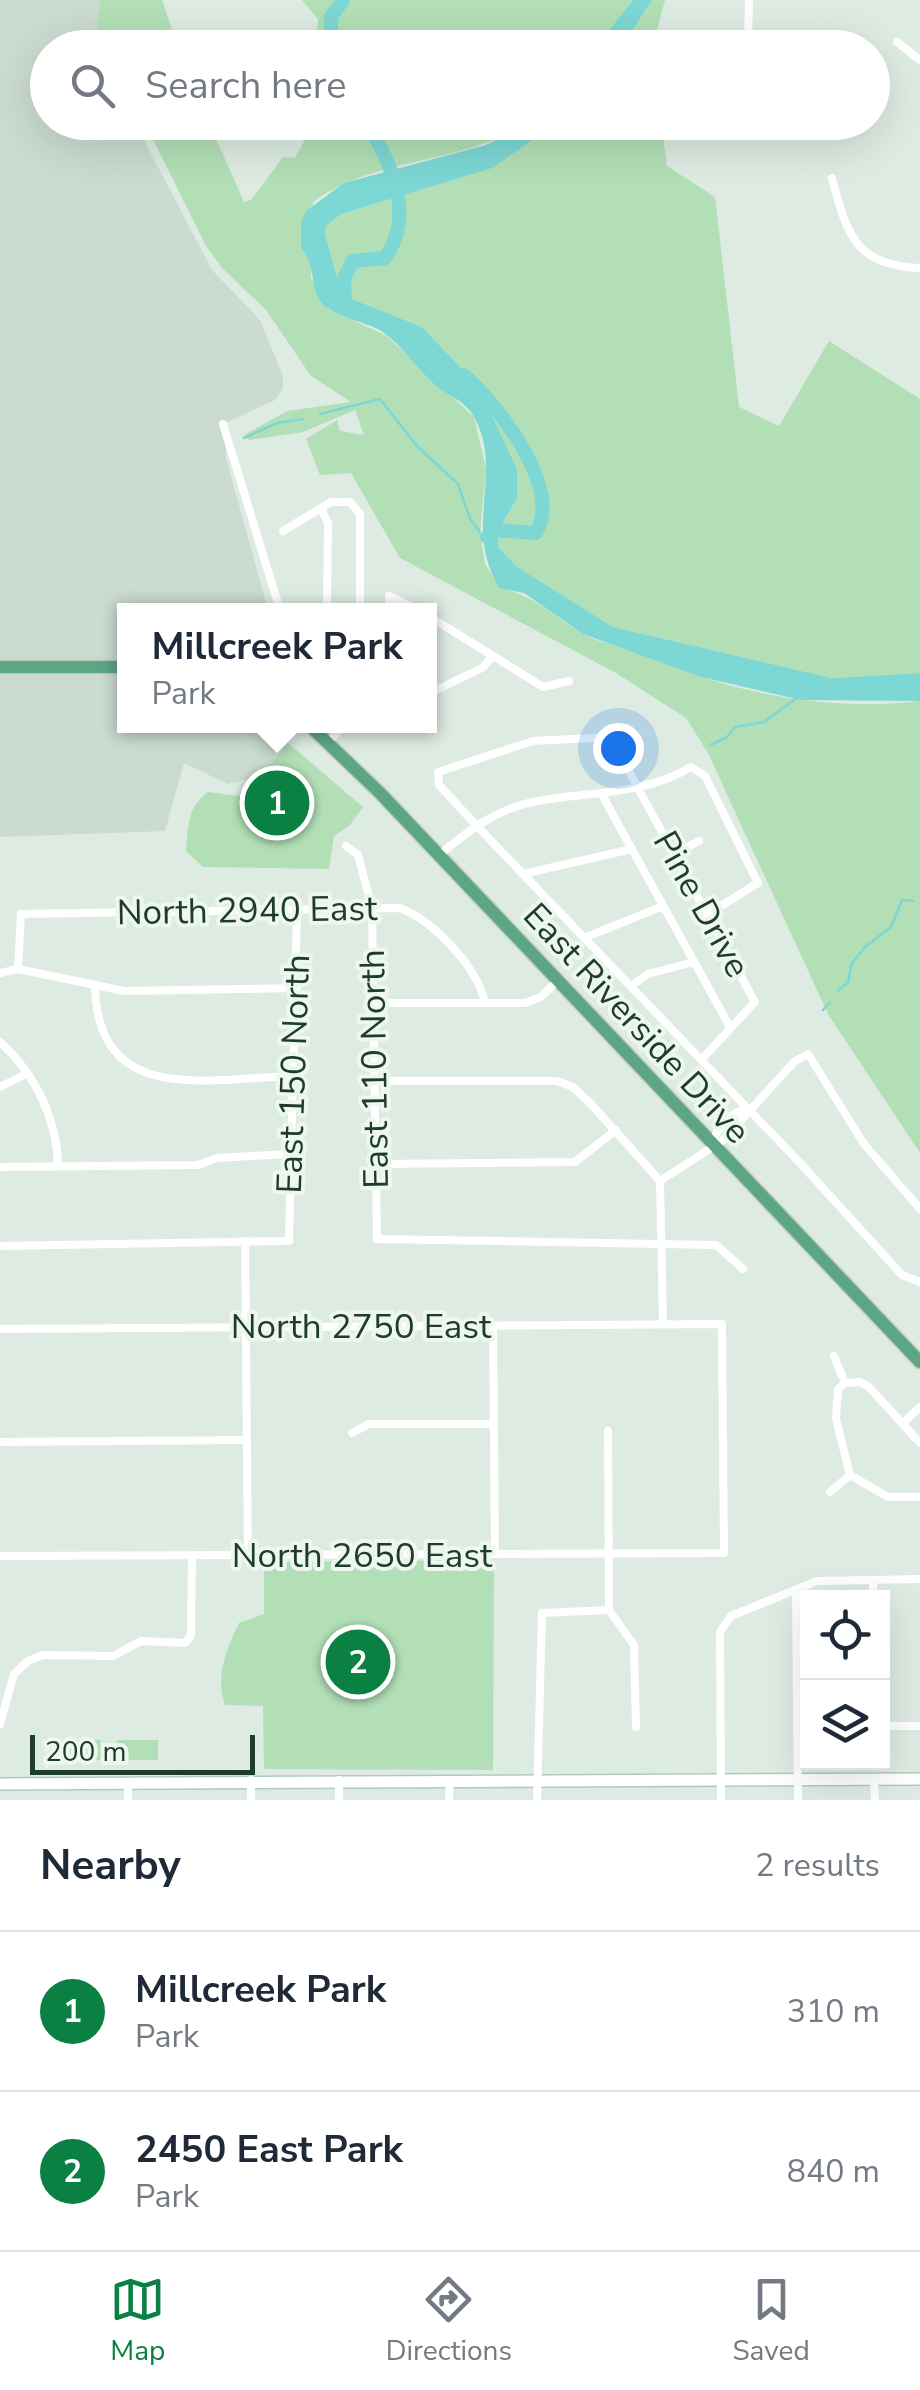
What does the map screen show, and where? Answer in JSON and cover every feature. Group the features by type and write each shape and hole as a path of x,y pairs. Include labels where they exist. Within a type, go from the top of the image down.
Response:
{"main road":[{"path":"0,667 117,667"},
{"name":"East Riverside Drive","path":"318,733 439,855 920,1362"}],"street":[{"path":"748,0 748,30"},
{"path":"897,42 920,60"},
{"path":"832,178 841,213 858,247 887,266 920,268"},
{"path":"223,424 278,603"},
{"path":"283,531 339,500 350,502 360,514 360,603"},
{"path":"322,511 328,523 327,603"},
{"path":"437,622 543,687 568,681"},
{"path":"437,690 482,668 492,657"},
{"path":"328,742 337,733"},
{"name":"Pine Drive","path":"476,825 439,786 438,772 533,741 610,737 755,1002 702,1060"},
{"path":"439,855 476,825 530,802 666,782 691,766 705,776 758,883 708,914"},
{"path":"601,792 730,1027"},
{"path":"476,825 902,1275 920,1282"},
{"path":"675,854 698,841"},
{"name":"East 110 North","path":"346,846 358,855 372,908 377,1239 663,1242"},
{"path":"523,874 632,849"},
{"path":"584,938 663,906"},
{"name":"East 150 North","path":"245,1242 289,1241 298,907"},
{"name":"North 2940 East","path":"18,969 21,914 400,908 417,914 481,982 485,1003"},
{"path":"631,986 648,974 694,962"},
{"path":"0,972 18,969 124,991 297,988"},
{"path":"373,1003 524,1003 541,997 557,981"},
{"path":"96,987 96,1009 104,1037 126,1064 146,1075 189,1082 296,1076"},
{"path":"0,1042 57,1129 58,1166"},
{"path":"660,1181 746,1117 748,1108 794,1060 808,1054 864,1144 920,1210"},
{"path":"0,1087 24,1075"},
{"path":"375,1081 558,1081 573,1087 660,1181 663,1324"},
{"path":"376,1164 575,1162 616,1130"},
{"path":"0,1167 198,1165 217,1158 289,1154"},
{"path":"0,1246 245,1242 248,1555"},
{"path":"663,1242 716,1245 743,1269"},
{"name":"North 2750 East","path":"0,1329 722,1324 724,1553"},
{"path":"492,1325 495,1554"},
{"path":"834,1356 845,1382"},
{"path":"845,1382 860,1382 869,1387 920,1443"},
{"path":"845,1382 835,1399 842,1454 850,1475 888,1497 920,1497"},
{"path":"904,1422 920,1407"},
{"path":"352,1432 369,1424 494,1424"},
{"path":"608,1431 610,1610 634,1645 636,1727"},
{"path":"0,1442 246,1440"},
{"path":"830,1492 850,1475"},
{"name":"North 2650 East","path":"0,1556 724,1553"},
{"path":"0,1724 14,1674 28,1661 43,1655 113,1656 142,1641 185,1642 191,1636 192,1556"},
{"path":"721,1800 720,1632 732,1616 818,1580 920,1579"},
{"path":"873,1580 873,1590"},
{"path":"796,1590 800,1681"},
{"path":"537,1800 542,1613 610,1610"},
{"path":"890,1726 920,1726"},
{"path":"798,1800 800,1752"},
{"path":"339,1779 340,1800"},
{"path":"0,1784 339,1779 920,1779"},
{"path":"449,1800 450,1779"},
{"path":"874,1779 874,1800"},
{"path":"251,1780 251,1800"},
{"path":"128,1783 128,1800"}],"shaded area":[{"path":"0,0 100,0 100,30 30,30 30,140 144,140 212,270 260,320 283,376 283,389 275,400 225,423 226,458 266,603 117,603 117,733 285,733 288,743 260,776 228,784 184,763 165,831 0,837"}],"green space":[{"path":"100,0 162,0 172,30 98,30"},
{"path":"302,0 633,0 610,30 317,30 318,19"},
{"path":"652,0 665,0 657,30 633,30"},
{"path":"153,140 217,140 244,202 251,200 283,157 295,158 305,140 494,140 364,176 313,202 311,277 328,309 387,336 474,417 486,469 480,532 485,564 500,588 535,602 593,638 748,690 817,702 920,701 920,1153 828,1014 708,753 686,718 616,673 400,558 351,473 320,475 306,439 337,420 340,431 364,435 355,410 303,432 249,440 244,435 287,411 351,402 311,376 266,310 222,268 206,246"},
{"path":"532,140 663,140 667,166 715,197 739,407 779,426 829,341 920,399 920,673 832,678 613,627 516,566 498,547 498,531 517,498 517,469 478,386 422,327 352,299 338,281 325,234 326,226 341,214 493,168"},
{"path":"288,743 363,807 349,826 334,836 329,869 203,867 186,851 196,804 208,792 239,796 247,792"},
{"path":"494,1560 493,1770 264,1769 263,1706 225,1705 221,1684 226,1653 239,1623 264,1614 264,1562"},
{"path":"60,1740 101,1740 101,1760 60,1760"},
{"path":"117,1740 158,1740 158,1760 117,1760"}],"water":[{"path":"633,0 652,0 633,30 609,30"},
{"path":"496,140 532,140 493,168 341,214 326,226 325,234 338,281 352,299 422,327 478,386 517,469 517,498 498,531 498,547 516,566 613,627 832,678 920,673 920,701 801,700 701,677 583,634 524,593 499,588 484,542 486,458 474,417 431,381 390,337 322,303 301,249 301,222 306,211 344,183"}],"waterway":[{"path":"331,30 331,17 343,0"},
{"path":"345,304 344,278 353,261 385,258 399,224 397,189 376,140"},
{"path":"464,375 508,426 534,470 541,493 542,514 536,533 493,530 487,537"},
{"path":"320,414 380,399 417,446 458,484 470,519 480,532"},
{"path":"244,438 277,423 303,419"},
{"path":"710,745 726,738 735,727 764,722 798,697"},
{"path":"838,991 848,982 852,963 865,947 891,927 902,900 913,901"},
{"path":"823,1010 830,1002"}],"place":[{"name":"Millcreek Park","path":"277,803"},
{"name":"2450 East Park","path":"358,1662"}]}
